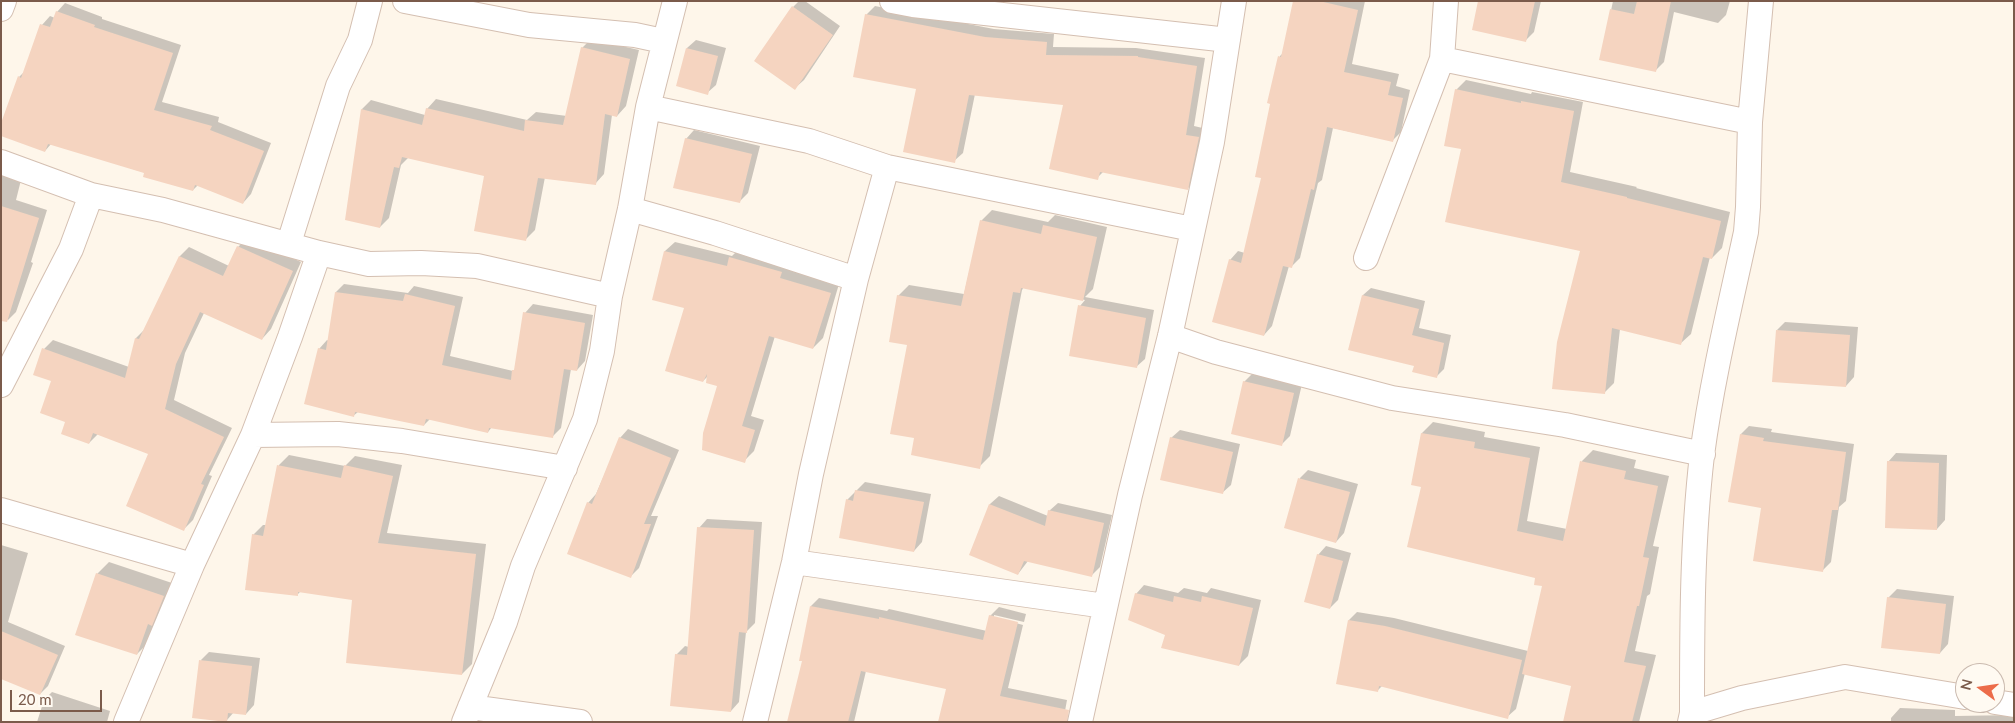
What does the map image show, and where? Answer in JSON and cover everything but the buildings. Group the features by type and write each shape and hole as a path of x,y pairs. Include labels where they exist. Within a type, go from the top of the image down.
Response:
{"street":[{"path":"1,9 4,1"},
{"path":"289,243 338,86 360,40 370,1"},
{"path":"405,1 529,25 635,35 663,41"},
{"path":"580,722 467,714 505,622 523,566 585,419 602,351 610,296 630,209 648,107 663,41 675,1"},
{"path":"1080,722 1130,495 1170,336 1212,142 1234,1"},
{"path":"1366,258 1442,58 1446,1"},
{"path":"1761,1 1750,122 1746,232 1712,397 1703,454 1696,529 1691,717 1742,698 1845,677 1955,695"},
{"path":"906,3 1228,40"},
{"path":"1442,58 1750,122"},
{"path":"648,107 809,141 887,167 1192,229"},
{"path":"1,162 91,195 163,210 289,243 319,253 369,264 421,262 477,266 610,296"},
{"path":"755,722 794,562 810,474 856,278 887,167"},
{"path":"1,385 71,250 91,195"},
{"path":"630,209 715,233 856,278"},
{"path":"126,722 192,565 253,435 319,253"},
{"path":"1170,336 1216,352 1392,398 1565,424 1703,454"},
{"path":"253,435 338,434 402,441 565,468"},
{"path":"1,510 192,565"},
{"path":"794,562 1105,606"}]}
